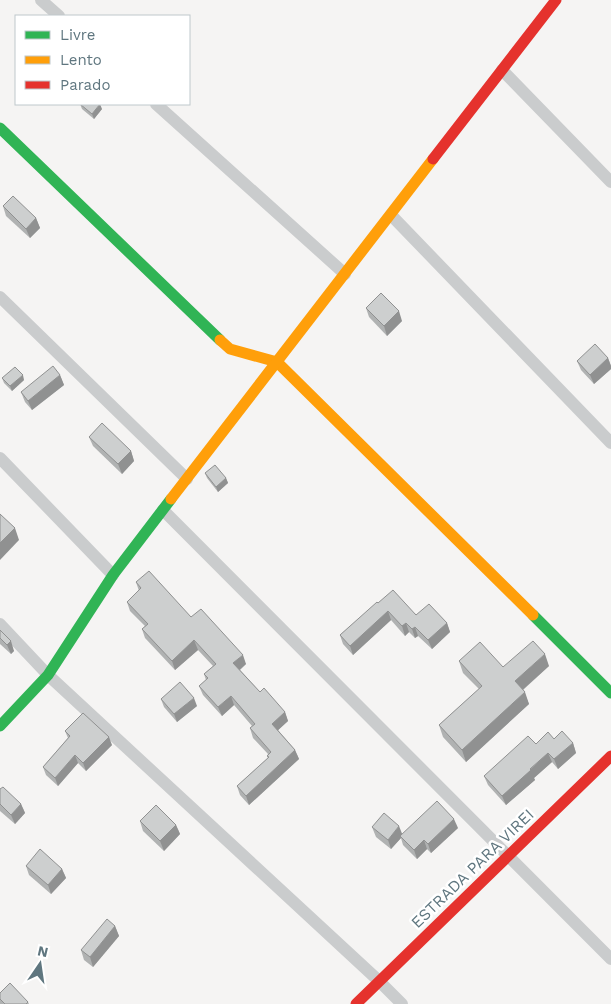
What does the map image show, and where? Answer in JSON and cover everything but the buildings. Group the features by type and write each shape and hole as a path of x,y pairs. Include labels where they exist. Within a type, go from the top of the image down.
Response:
{"street":[{"path":"41,0 58,15"},
{"path":"0,726 48,675 113,575 556,0"},
{"path":"502,70 611,182"},
{"path":"157,105 345,274"},
{"path":"0,128 230,350 278,362 611,693"},
{"path":"391,215 611,443"},
{"path":"0,297 187,479"},
{"path":"0,458 113,575"},
{"path":"163,510 611,959"},
{"path":"0,624 48,675 402,1004"},
{"name":"ESTRADA PARA VIREI","path":"356,1004 611,756"}],"traffic: fast":[{"path":"0,128 220,340"},
{"path":"0,726 48,675 113,575 171,499"},
{"path":"533,615 611,693"}],"traffic: slow":[{"path":"171,499 433,159"},
{"path":"220,340 230,349 277,362 533,615"}],"traffic: jam":[{"path":"433,159 556,0"},
{"path":"356,1004 611,756"}]}
